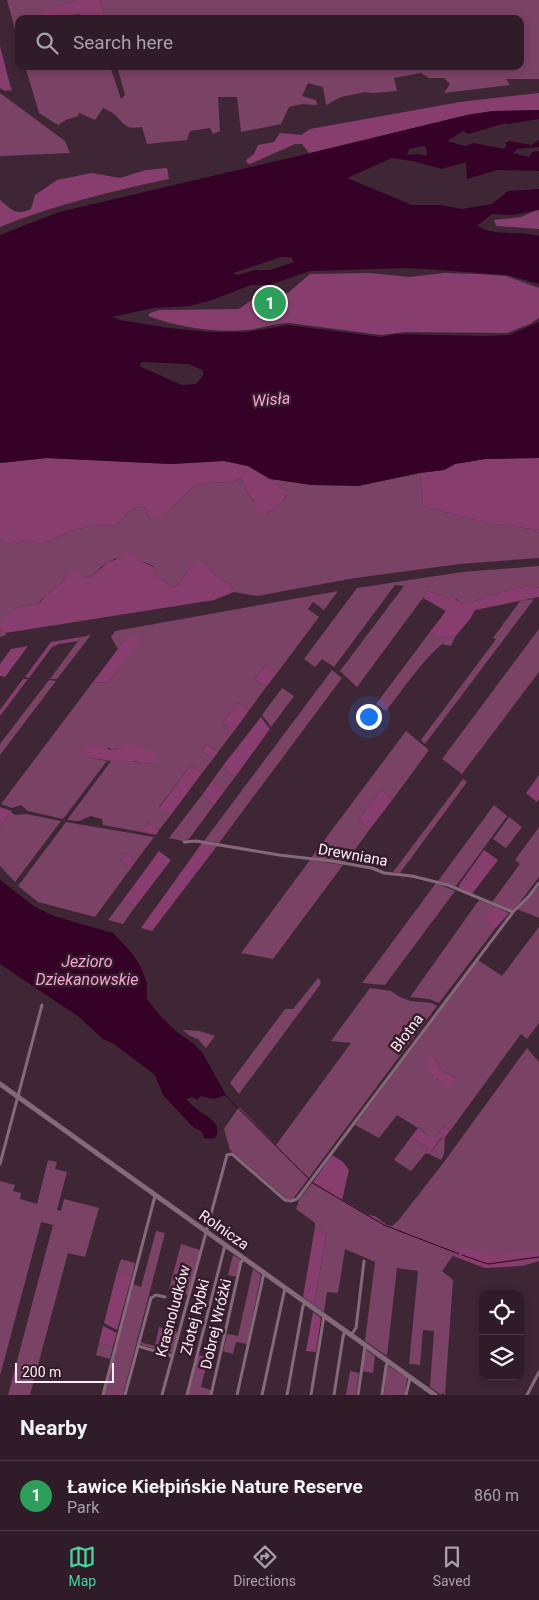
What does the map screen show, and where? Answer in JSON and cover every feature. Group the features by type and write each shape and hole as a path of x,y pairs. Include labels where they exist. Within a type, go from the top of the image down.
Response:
{"street":[{"name":"Drewniana","path":"184,842 196,841 279,855 331,861 406,875 448,886 513,912"},
{"name":"Błotna","path":"297,1199 513,912 539,883"},
{"path":"0,1164 42,1004"},
{"name":"Rolnicza","path":"0,1084 154,1196 351,1335 428,1393 435,1395"},
{"name":"Krasnoludków","path":"162,1395 227,1155 229,1153 232,1154 285,1200 291,1202 297,1199"},
{"path":"103,1395 154,1196"},
{"name":"Złotej Rybki","path":"187,1395 225,1246"},
{"name":"Dobrej Wróżki","path":"211,1395 241,1262 244,1259"},
{"path":"351,1335 356,1328 364,1261"},
{"path":"237,1395 264,1273"},
{"path":"262,1395 285,1288"},
{"path":"125,1395 151,1298 156,1295 165,1298"},
{"path":"286,1395 302,1306 305,1303"},
{"path":"310,1395 324,1316"},
{"path":"334,1395 345,1331"},
{"path":"138,1346 172,1356"},
{"path":"358,1395 366,1346"},
{"path":"382,1395 388,1362"},
{"path":"527,1395 539,1372"},
{"path":"406,1395 410,1378"}],"shaded area":[{"path":"7,0 76,0 40,12 42,15 15,15 15,30"},
{"path":"76,0 100,0 104,15 42,15 39,12"},
{"path":"100,0 539,0 539,79 506,79 510,85 444,93 450,84 444,78 429,78 421,73 394,78 397,91 365,92 341,97 326,105 323,87 308,83 302,96 316,100 317,105 302,104 289,107 281,124 241,132 237,97 218,97 220,131 213,134 210,128 190,131 187,140 147,144 142,127 128,127 114,114 103,108 95,120 79,113 78,116 58,125 39,113 26,70 111,70 121,99 125,95 118,70 524,70 524,15 104,15"},
{"path":"0,46 12,90 5,91 0,88"},
{"path":"0,93 65,141 70,153 0,156"},
{"path":"539,93 539,110 493,111 467,115 309,153 302,144 295,144 250,164 246,160 254,154 258,145 274,142 280,133 301,135 310,129 460,102"},
{"path":"167,168 169,179 83,199 0,227 0,200 14,211 22,212 31,209 35,195 57,180 92,173 120,178 146,170"},
{"path":"539,209 539,229 496,226 494,220 521,217"},
{"path":"370,273 409,277 444,273 506,276 539,288 539,318 530,324 507,333 406,332 381,335 289,323 247,330 209,330 184,326 148,316 150,313 159,310 239,309 250,301 267,295 288,293 310,274"},
{"path":"47,458 171,464 224,461 248,466 270,479 287,494 283,501 265,515 256,512 255,502 248,494 241,478 231,483 212,482 194,486 156,520 148,516 144,506 132,509 115,526 94,525 71,531 42,544 26,541 7,544 0,540 0,463"},
{"path":"539,458 539,530 482,522 423,506 420,473 444,470 455,464 485,459"},
{"path":"420,473 423,506 482,522 539,530 539,558 460,564 355,578 257,596 234,592 231,584 215,575 205,564 189,568 179,585 172,587 160,578 154,578 154,566 125,558 113,560 105,564 90,578 67,574 61,584 47,594 39,603 16,608 0,629 0,540 7,544 26,541 42,544 71,531 94,525 115,526 132,509 144,506 148,516 156,519 170,509 194,486 212,482 231,483 241,478 248,494 265,515 283,501 287,495 270,479 358,486"},
{"path":"127,553 137,556 140,561 154,567 154,578 160,578 172,587 179,585 189,568 198,561 205,564 215,575 231,584 234,592 214,600 5,633 0,629 3,621 16,608 40,603 47,594 61,584 67,574 77,570 84,577 90,578 108,562 121,558"},
{"path":"539,566 539,588 528,586 490,595 471,603 462,603 456,599 450,599 428,591 357,687 340,671 404,586 395,585 334,667 322,659 315,667 304,659 357,588 462,572"},
{"path":"528,586 539,588 539,597 475,610 455,637 438,638 430,632 446,611 423,598 428,591 462,603 471,603 490,595"},
{"path":"338,591 324,610 313,602 308,609 319,617 277,673 266,665 255,679 266,687 250,709 238,703 223,722 234,731 218,752 207,744 202,751 213,759 202,773 191,765 159,807 170,816 159,830 148,822 141,832 103,825 102,819 91,816 79,821 67,820 111,761 129,760 143,764 152,763 126,746 112,750 109,748 81,756 107,761 63,819 28,811 21,805 12,808 1,804 93,682 108,683 142,637 127,637 118,649 111,637 115,631"},
{"path":"534,599 425,744 421,740 496,639 493,638 520,601"},
{"path":"0,629 5,633 6,635 0,637"},
{"path":"539,629 539,672 462,774 442,759"},
{"path":"430,632 438,638 455,637 451,646 442,644 426,659 386,711 376,704"},
{"path":"91,635 57,679 50,679 81,637"},
{"path":"81,637 78,641 52,647 29,678 25,677 51,642"},
{"path":"127,637 143,637 108,683 93,682"},
{"path":"28,646 5,677 0,676 0,664 11,649"},
{"path":"266,665 277,673 266,687 255,679"},
{"path":"332,670 342,678 219,843 204,841"},
{"path":"23,679 28,679 0,716 0,710"},
{"path":"49,680 56,681 0,755 0,744"},
{"path":"282,688 294,696 271,727 262,715"},
{"path":"238,703 250,709 234,731 223,722"},
{"path":"261,717 270,729 235,777 222,767"},
{"path":"406,731 429,750 393,799 381,790 358,820 370,829 345,863 311,858"},
{"path":"207,744 218,752 213,759 202,751"},
{"path":"89,745 112,750 128,745 137,746 155,754 158,757 158,761 143,764 135,761 111,761 80,756"},
{"path":"191,765 202,773 170,816 159,808"},
{"path":"222,767 235,777 225,790 212,781"},
{"path":"539,775 539,799 537,802 526,793"},
{"path":"463,779 467,782 400,873 393,872"},
{"path":"212,781 225,790 214,805 202,795"},
{"path":"381,790 393,799 370,829 358,820"},
{"path":"202,795 214,805 189,839 183,841 169,838"},
{"path":"494,805 507,816 456,886 438,881"},
{"path":"0,807 12,811 0,827"},
{"path":"11,812 15,815 26,814 61,821 15,882 0,866 0,827"},
{"path":"509,817 522,827 506,848 493,839"},
{"path":"66,822 154,837 136,861 125,853 120,860 131,868 95,917 38,902 18,886"},
{"path":"148,822 159,830 156,835 141,832"},
{"path":"539,827 539,877 513,911 492,902 520,864 515,860"},
{"path":"202,843 217,846 152,931 141,928"},
{"path":"484,850 498,860 472,894 459,888 459,885"},
{"path":"159,851 171,860 135,907 123,900"},
{"path":"125,853 136,861 131,868 120,860"},
{"path":"310,860 343,865 273,959 241,953"},
{"path":"436,883 455,891 385,985 362,983"},
{"path":"539,886 539,918 517,909"},
{"path":"123,900 135,907 123,924 108,920"},
{"path":"479,900 494,906 487,919 495,929 439,1003 429,999 410,997"},
{"path":"494,906 509,913 495,929 486,919"},
{"path":"539,927 539,1023 527,1039 521,1034 450,1131 444,1126 435,1138 397,1115 379,1138 355,1125 478,960 502,976","holes":["435,1059 442,1070 456,1078 437,1080"]},
{"path":"318,978 321,981 320,985 239,1094 230,1083 285,1009 293,1009"},
{"path":"370,988 391,991 410,1001 432,1003 437,1006 293,1199 287,1199 230,1150 224,1129 239,1107 276,1145 351,1043 331,1041"},
{"path":"183,1030 200,1031 215,1036 206,1048 198,1039 190,1036"},
{"path":"527,1048 539,1062 539,1252 504,1256 457,1250 442,1271 453,1280 445,1395 443,1393 441,1395 430,1387 434,1331 423,1330 420,1365 409,1364 418,1271 397,1268 387,1356 365,1341 375,1262 345,1249 338,1293 327,1292 324,1312 314,1305 326,1235 315,1227 315,1223 296,1209 300,1198 313,1182 368,1215 375,1216 387,1225 392,1226 398,1221 444,1162"},
{"path":"431,1056 442,1070 456,1078 449,1087 429,1071 425,1058"},
{"path":"444,1126 450,1131 445,1137 441,1138 429,1154 425,1153 429,1149 411,1137 419,1127 425,1134 435,1138"},
{"path":"411,1137 429,1149 411,1171 394,1160"},
{"path":"445,1137 444,1154 441,1160 429,1154 442,1138"},
{"path":"332,1155 343,1162 349,1170 342,1200 313,1182"},
{"path":"48,1160 57,1162 55,1169 67,1172 57,1210 61,1211 64,1199 99,1208 85,1257 68,1253 30,1395 8,1395 53,1225 41,1222 0,1376 0,1181 15,1185 13,1191 21,1193 20,1199 37,1204"},
{"path":"315,1227 326,1235 314,1305 303,1297"},
{"path":"156,1231 165,1233 123,1395 104,1395 133,1284 141,1287"},
{"path":"181,1244 200,1250 188,1295 169,1289"},
{"path":"461,1248 495,1255 539,1252 539,1261 522,1266 485,1268 453,1256 457,1249"},
{"path":"233,1255 241,1260 237,1277 228,1275"},
{"path":"121,1259 135,1263 132,1276 117,1272"},
{"path":"253,1269 261,1275 247,1344 236,1342 233,1354 223,1351 227,1334 238,1336"},
{"path":"117,1272 132,1276 117,1330 104,1323"},
{"path":"313,1312 321,1318 316,1352 306,1351"},
{"path":"103,1326 117,1333 113,1346 99,1343"},
{"path":"159,1327 178,1332 172,1352 170,1353 142,1345 140,1342 155,1346"},
{"path":"99,1343 113,1346 110,1359 96,1355"},
{"path":"365,1349 375,1356 373,1373 362,1371"},
{"path":"198,1355 208,1357 204,1375 194,1373"},
{"path":"387,1365 407,1378 405,1395 384,1395"},
{"path":"350,1371 359,1373 356,1395 346,1395"},
{"path":"194,1373 204,1375 201,1387 211,1390 210,1395 188,1395"}],"water":[{"name":"Wisła","path":"539,110 539,119 506,123 468,134 463,131 447,141 465,146 474,143 504,149 507,145 505,143 510,141 531,145 539,140 539,147 517,149 513,153 529,157 532,152 539,151 539,171 497,170 467,179 466,162 442,169 392,158 347,178 412,205 441,205 461,209 492,204 508,191 539,189 539,210 512,215 492,214 477,226 492,231 539,236 539,284 507,275 407,268 310,271 269,285 251,285 190,306 153,308 112,317 169,328 209,332 246,332 288,325 381,337 397,334 509,335 539,322 539,458 485,459 455,464 444,470 358,486 311,485 270,479 248,466 224,461 171,464 47,458 0,463 0,235 59,212 467,115 493,111","holes":["426,147 426,156 419,154 407,155 409,149","281,257 291,257 294,262 270,270 256,270 237,275 233,273","142,362 188,364 203,370 203,376 196,384 182,385 139,366"]},
{"name":"Jezioro Dziekanowskie","path":"0,880 35,907 54,916 113,933 131,952 141,967 147,984 147,999 162,1018 202,1052 226,1095 213,1099 201,1096 197,1100 193,1097 186,1099 216,1124 216,1137 212,1139 204,1138 202,1132 193,1127 163,1095 155,1075 114,1044 103,1039 79,1017 0,964"}],"waterway":[{"path":"225,1095 309,1179"},
{"path":"311,1182 384,1225 459,1254"},
{"path":"462,1255 488,1264 539,1257"}],"place":[{"name":"Ławice Kiełpińskie Nature Reserve","path":"270,303"}]}
